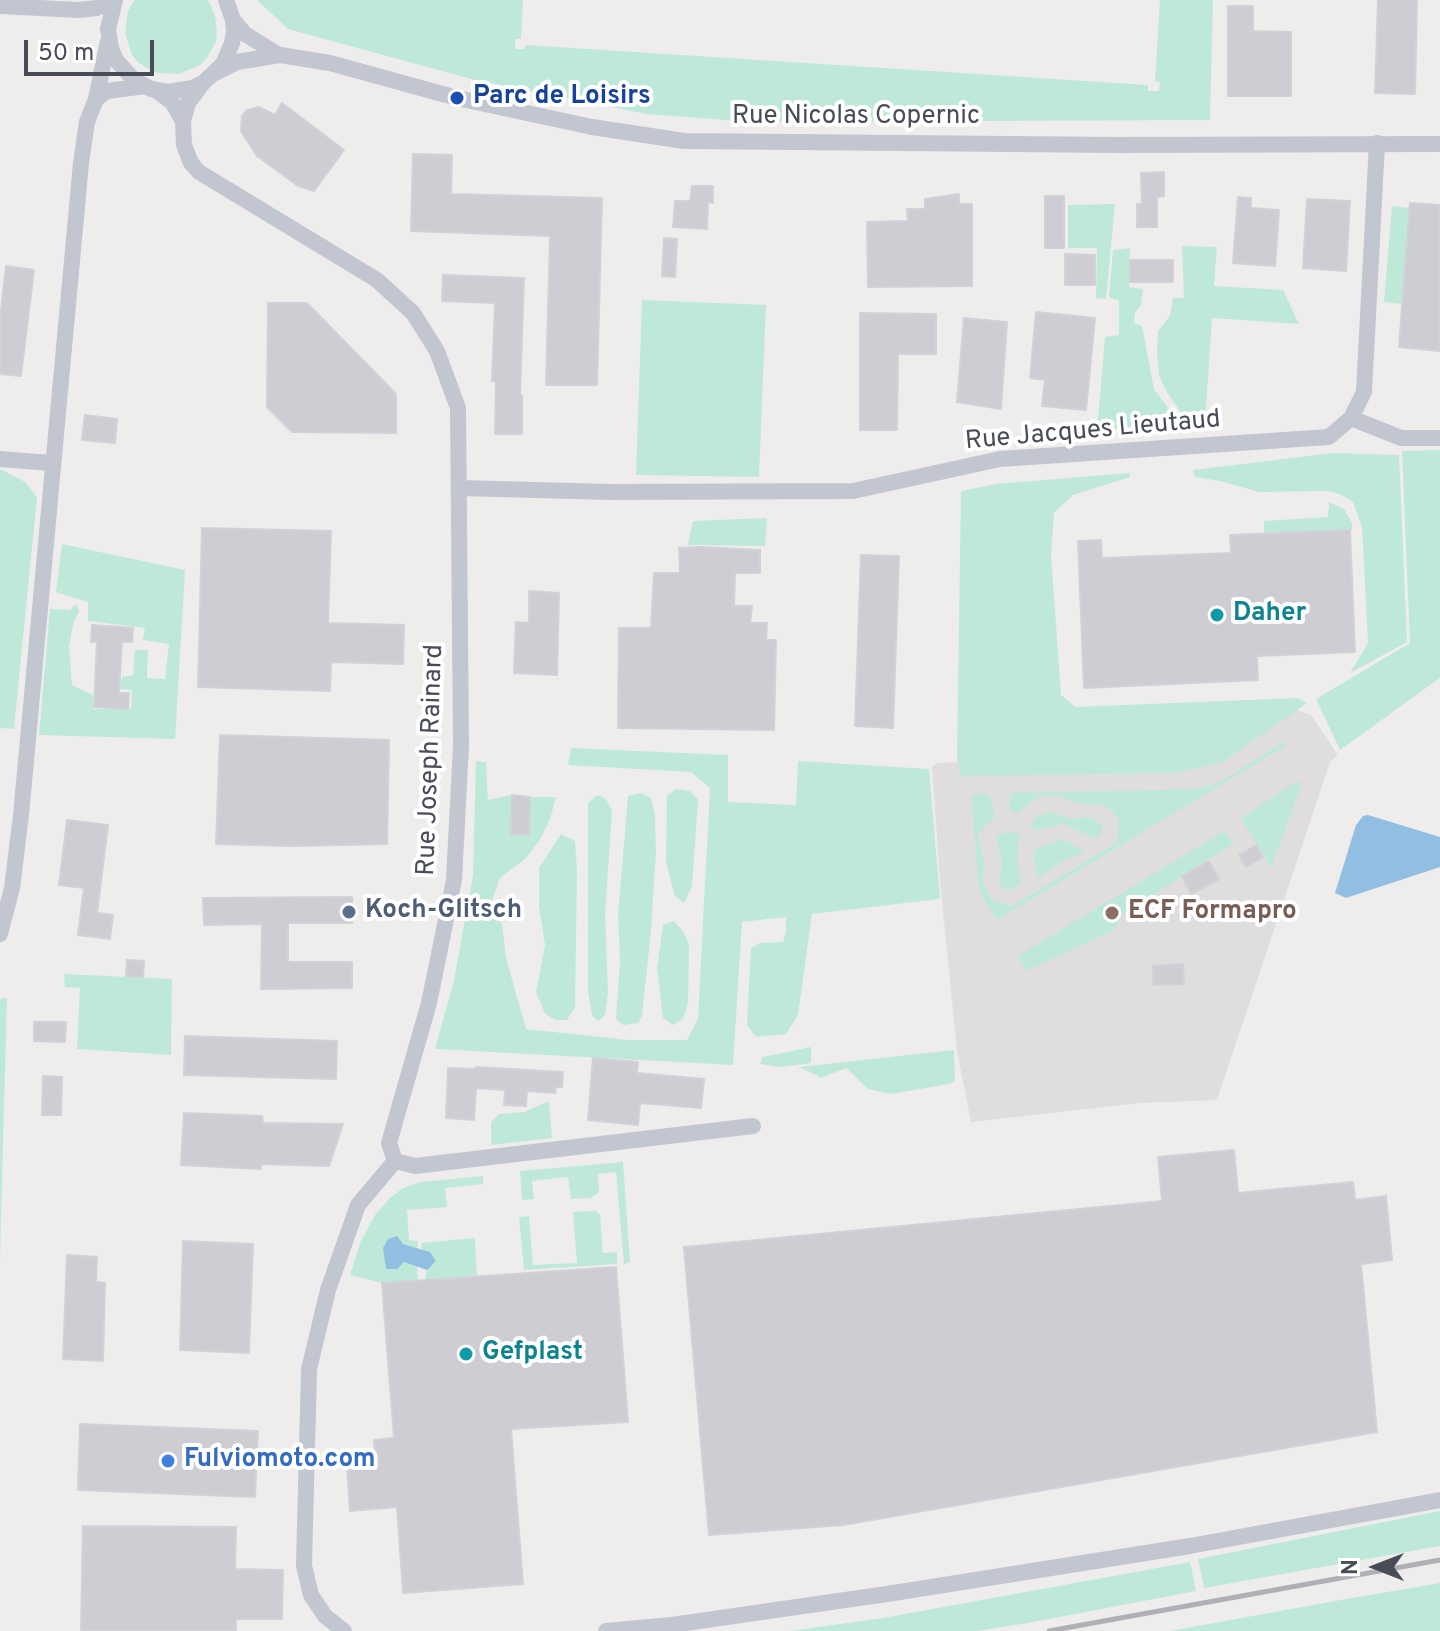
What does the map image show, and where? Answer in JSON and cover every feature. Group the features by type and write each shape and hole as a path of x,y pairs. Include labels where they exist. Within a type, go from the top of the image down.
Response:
{"street":[{"path":"0,6 79,10 97,8 115,0"},
{"path":"0,934 12,888 21,815 81,163 87,122 96,99 115,0"},
{"path":"226,0 233,20 245,34 280,55"},
{"path":"79,10 95,17 108,32 111,48 124,71 172,102 183,121"},
{"path":"183,121 188,103 223,64 232,43 233,20"},
{"path":"96,99 107,91 151,88 180,91 237,62 280,55"},
{"name":"Rue Nicolas Copernic","path":"280,55 330,63 457,98 592,127 684,141 1440,144"},
{"name":"Rue Joseph Rainard","path":"183,121 184,145 191,163 199,172 377,280 413,313 437,351 458,408 461,746 454,880 429,1003 389,1143 395,1161"},
{"path":"1377,143 1364,392 1351,418 1401,438 1440,438"},
{"name":"Rue Jacques Lieutaud","path":"460,488 610,492 853,491 1000,459 1329,437 1351,418"},
{"path":"0,459 51,463"},
{"path":"344,1631 325,1616 311,1595 304,1566 309,1369 328,1290 358,1205 395,1161 415,1166 753,1126"},
{"path":"606,1631 672,1625 1114,1558 1440,1500"}],"shaded area":[{"name":"ECF Formapro","path":"1295,709 1311,715 1338,755 1330,762 1217,1100 1140,1103 971,1122 957,1051 932,767 937,763 982,761"}],"green space":[{"path":"134,0 208,0 215,15 217,31 216,42 207,58 200,65 179,74 157,73 140,64 132,55 125,33 128,11"},
{"path":"257,0 523,0 521,39 515,39 515,49 525,49 526,45 1148,85 1148,91 1159,91 1160,82 1155,81 1160,0 1213,0 1210,120 753,122 646,114 475,80 288,29"},
{"path":"1115,204 1106,299 1096,298 1097,248 1068,248 1068,205"},
{"path":"1392,206 1410,208 1402,304 1384,302"},
{"path":"1182,246 1217,247 1214,286 1283,290 1299,324 1212,318 1205,424 1190,426 1166,391 1159,375 1157,352 1158,331 1170,316 1173,298 1184,298"},
{"path":"1130,248 1129,287 1143,289 1134,323 1142,326 1154,389 1180,424 1097,431 1105,337 1119,335 1119,301 1109,297 1113,250"},
{"path":"642,300 766,305 759,477 636,475"},
{"path":"1440,450 1440,678 1340,750 1316,699 1410,643 1402,451"},
{"path":"1333,453 1399,455 1407,642 1350,673 1368,643 1362,527 1353,502 1327,491 1259,492 1195,477 1193,470"},
{"path":"0,469 25,482 37,497 14,729 0,728"},
{"path":"1130,473 1130,477 1073,495 1054,513 1051,555 1061,695 1076,707 1297,698 1307,703 1223,762 1174,773 961,776 957,757 961,491 996,484"},
{"path":"1329,502 1344,509 1352,523 1352,530 1264,534 1264,521 1328,517"},
{"path":"767,518 765,546 688,545 693,521"},
{"path":"62,544 185,570 175,739 39,735 50,609 70,610 76,604 79,611 69,647 72,685 93,695 93,709 131,709 132,690 120,689 122,677 133,675 135,650 148,650 147,678 165,679 169,644 143,640 145,628 88,621 88,602 56,592"},
{"path":"1285,741 1287,745 997,920 979,891 972,805 972,796 978,793 990,795 995,817 979,833 985,861 982,882 992,900 1012,906 1113,845 1117,839 1119,820 1103,805 1077,803 1059,796 1045,795 1037,797 1017,813 1010,811 1012,793 1197,789 1220,782"},
{"path":"571,748 728,755 728,802 796,805 798,761 929,769 940,899 812,914 798,1015 786,1034 756,1037 747,1025 751,948 760,943 783,942 786,917 742,922 733,1065 435,1049 454,980 473,875 476,761 486,762 488,800 511,795 511,834 529,834 530,797 556,797 540,840 525,859 500,878 490,906 502,924 506,958 526,1029 628,1040 687,1040 698,1019 710,788 691,772 568,765"},
{"path":"1299,780 1301,786 1271,868 1241,818"},
{"path":"676,789 690,791 698,800 692,887 684,903 675,896 666,863 667,796"},
{"path":"641,793 651,798 655,815 651,931 642,1016 638,1023 623,1025 616,1019 620,961 618,915 628,796"},
{"path":"597,795 606,799 612,811 605,914 608,993 605,1015 598,1021 592,1015 588,991 588,803"},
{"path":"1049,812 1073,819 1091,817 1101,824 1103,830 1093,838 1064,824 1036,830 1031,827 1034,818"},
{"path":"1224,831 1233,844 1124,913 1114,930 1026,971 1018,956"},
{"path":"1016,832 1020,835 1017,860 1020,883 1010,890 1003,889 999,882 1002,861 996,839 1000,834"},
{"path":"561,834 575,841 577,871 575,1007 567,1020 556,1020 545,1014 536,992 545,945 539,906 539,868"},
{"path":"1058,840 1085,852 1064,860 1038,878 1033,855 1036,849"},
{"path":"674,921 689,944 688,1003 683,1019 673,1025 663,1018 657,968 663,925"},
{"path":"64,974 172,979 171,1055 77,1049 80,988 65,987"},
{"path":"7,998 4,1107 0,1260 0,999"},
{"path":"811,1047 811,1063 780,1067 760,1064 763,1057"},
{"path":"954,1050 955,1081 891,1094 868,1089 846,1068 821,1078 799,1067"},
{"path":"549,1101 552,1138 491,1145 491,1122 499,1114 524,1112"},
{"path":"623,1162 630,1262 624,1264 616,1172 598,1174 599,1192 591,1198 571,1199 568,1177 532,1181 534,1199 522,1200 520,1171"},
{"path":"483,1176 483,1184 445,1188 447,1207 407,1210 409,1240 418,1241 417,1248 403,1244 403,1261 417,1266 418,1280 382,1283 350,1275 361,1241 375,1215 403,1188 420,1182"},
{"path":"596,1211 600,1215 603,1253 617,1252 617,1264 524,1270 519,1217 529,1216 533,1265 577,1263 573,1212"},
{"path":"475,1238 477,1275 425,1280 427,1270 436,1261 430,1252 422,1250 421,1243"},
{"path":"1440,1511 1440,1546 1204,1588 1198,1559"},
{"path":"1190,1562 1196,1591 1028,1623 977,1631 790,1631 883,1618"},
{"path":"1440,1583 1440,1631 1170,1631 1346,1599"}],"water":[{"path":"1363,816 1440,837 1440,867 1346,898 1335,893 1356,825"},
{"path":"397,1236 403,1244 430,1252 436,1261 427,1270 404,1262 397,1269 386,1269 383,1248 388,1239"}],"building":[{"path":"1378,0 1417,0 1415,94 1375,93"},
{"path":"1228,6 1253,6 1253,31 1291,32 1291,96 1228,96"},
{"path":"282,103 344,150 314,191 298,186 257,156 241,131 242,116 247,110 259,107 275,115"},
{"path":"413,154 452,155 451,194 602,198 597,385 546,385 550,236 411,231"},
{"path":"1164,172 1164,196 1157,197 1157,227 1137,227 1137,204 1142,204 1141,173"},
{"path":"692,186 713,186 713,203 708,202 707,229 673,227 675,201 690,201"},
{"path":"959,194 959,204 972,204 972,286 868,287 867,222 908,221 907,209 925,209 925,199"},
{"path":"1045,196 1064,196 1064,248 1045,248"},
{"path":"1238,197 1251,198 1251,208 1279,210 1275,266 1233,263"},
{"path":"1307,199 1350,201 1346,271 1303,268"},
{"path":"1410,203 1440,205 1440,351 1399,347"},
{"path":"664,238 677,239 675,277 662,276"},
{"path":"1065,254 1095,255 1095,285 1065,285"},
{"path":"1130,260 1173,260 1173,282 1130,282"},
{"path":"6,266 34,270 21,376 0,374 0,319"},
{"path":"443,275 524,278 520,395 522,434 495,434 496,382 492,381 495,303 442,301"},
{"path":"268,303 307,303 396,394 396,433 292,432 267,407"},
{"path":"1036,312 1095,318 1086,410 1042,406 1045,380 1030,378"},
{"path":"860,313 936,314 936,354 898,354 897,430 860,430"},
{"path":"964,318 1007,322 1001,409 957,402"},
{"path":"85,415 117,419 115,443 82,440"},
{"path":"202,528 331,531 328,623 404,625 403,664 331,662 330,691 198,687"},
{"name":"Daher","path":"1350,530 1355,652 1257,656 1258,680 1084,688 1078,541 1101,540 1102,558 1231,553 1230,535"},
{"path":"679,548 760,550 760,573 735,573 734,606 752,606 750,623 767,623 766,640 776,640 774,730 618,728 619,628 651,628 654,573 680,573"},
{"path":"861,555 899,556 893,728 855,726"},
{"path":"529,591 559,593 557,675 514,673 516,622 529,623"},
{"path":"92,625 133,628 132,642 122,642 119,693 129,693 128,709 94,707 97,642 91,642"},
{"path":"220,735 389,740 387,844 216,844"},
{"path":"512,795 530,797 529,835 511,834"},
{"path":"67,820 108,825 97,913 113,915 110,939 78,935 84,888 59,885"},
{"path":"1256,845 1263,857 1246,867 1239,855"},
{"name":"ECF Formapro","path":"1209,861 1219,879 1191,894 1182,876"},
{"path":"352,897 352,923 288,923 288,962 352,962 352,988 261,989 262,924 204,925 203,898"},
{"path":"127,960 144,961 143,977 126,976"},
{"path":"1183,964 1184,984 1153,985 1153,966"},
{"path":"34,1022 66,1022 65,1042 34,1041"},
{"path":"185,1036 337,1041 336,1079 184,1075"},
{"path":"593,1058 638,1062 637,1073 704,1079 701,1108 640,1103 638,1125 588,1120"},
{"path":"448,1068 563,1072 562,1087 556,1087 555,1093 527,1091 526,1106 504,1105 505,1090 476,1088 474,1120 446,1118"},
{"path":"43,1076 62,1077 61,1115 42,1115"},
{"path":"184,1113 262,1116 263,1123 343,1124 329,1166 261,1164 261,1169 181,1165"},
{"path":"1234,1150 1238,1193 1353,1182 1355,1200 1386,1196 1392,1260 1361,1264 1377,1432 843,1525 709,1535 684,1247 1162,1201 1158,1157"},
{"path":"183,1241 253,1244 249,1353 180,1350"},
{"path":"67,1255 97,1257 96,1282 105,1283 103,1361 63,1359"},
{"path":"616,1267 628,1422 511,1429 523,1584 403,1593 397,1507 350,1511 347,1464 376,1462 374,1440 394,1438 382,1283"},
{"name":"Fulviomoto.com","path":"80,1424 258,1431 255,1497 78,1490"},
{"path":"83,1526 236,1527 235,1569 283,1570 282,1619 236,1619 236,1631 81,1631"}],"railway":[{"path":"1049,1631 1440,1560"}],"place":[{"name":"Parc de Loisirs","path":"457,98"},
{"name":"Daher","path":"1217,615"},
{"name":"Koch-Glitsch","path":"349,912"},
{"name":"ECF Formapro","path":"1112,913"},
{"name":"Gefplast","path":"466,1354"},
{"name":"Fulviomoto.com","path":"168,1461"}]}
